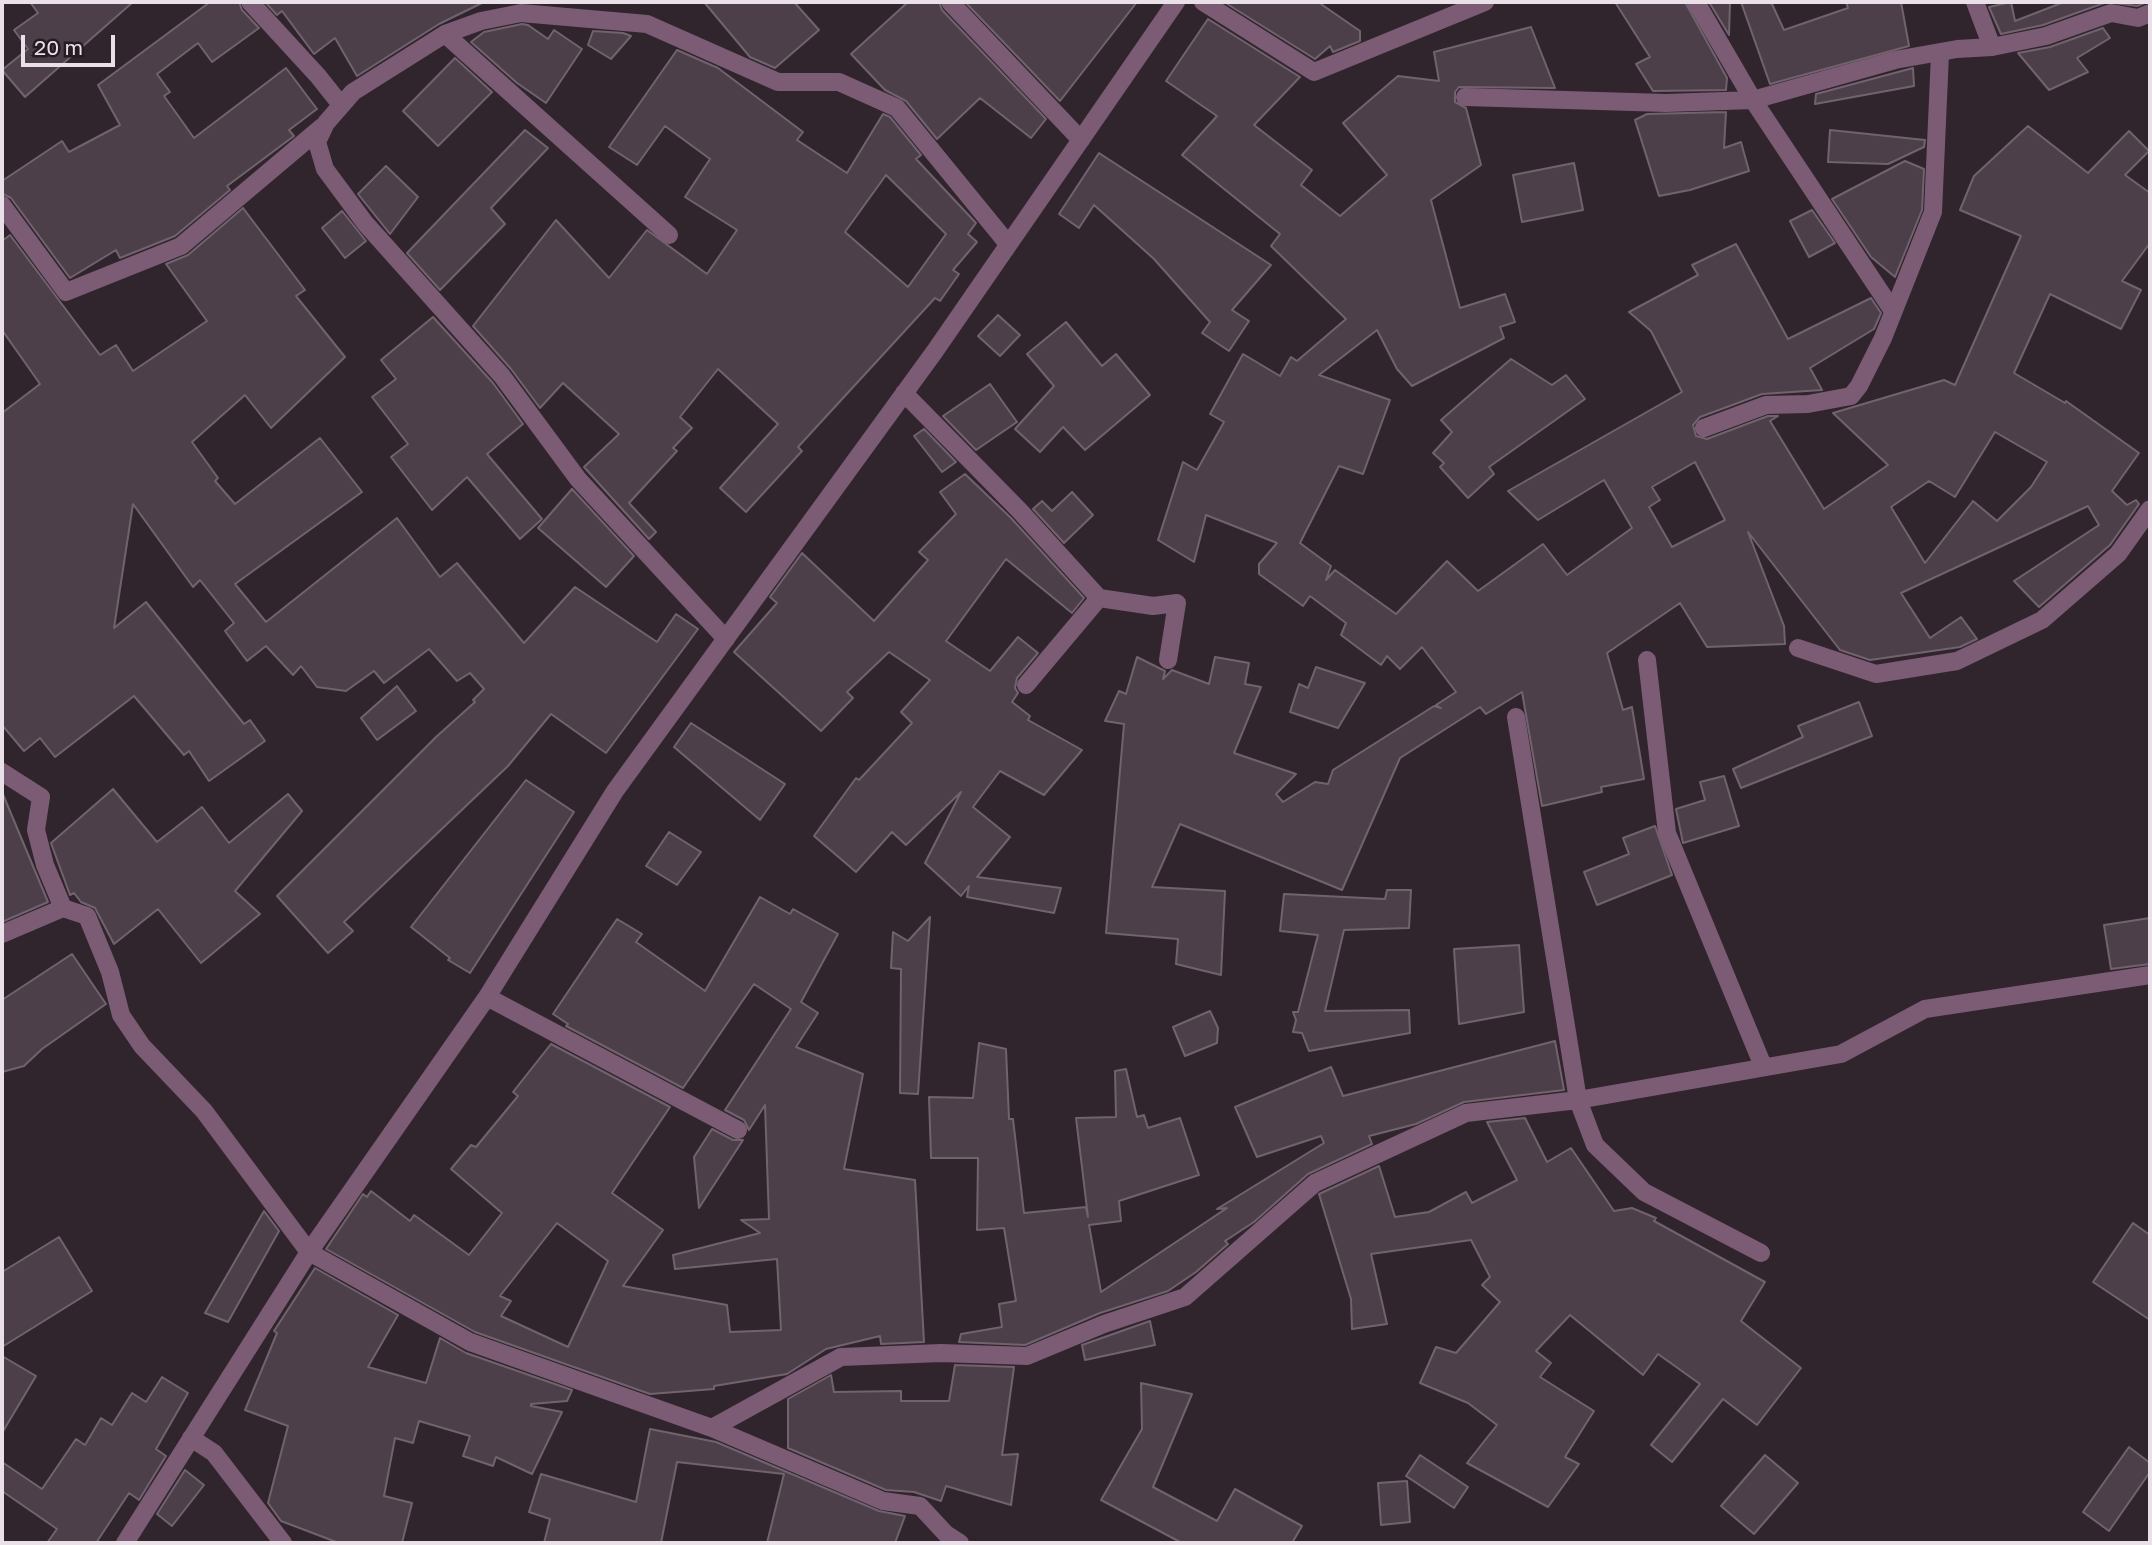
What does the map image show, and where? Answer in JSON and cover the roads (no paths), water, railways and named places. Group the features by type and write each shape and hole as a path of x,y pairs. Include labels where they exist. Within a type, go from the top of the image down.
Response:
{"street":[{"path":"250,2 318,75 341,105"},
{"path":"950,2 1081,140"},
{"path":"125,1543 309,1252 487,997 615,791 904,393 1176,2"},
{"path":"1203,2 1314,72 1485,2"},
{"path":"1696,2 1753,100 1894,311"},
{"path":"1975,2 1992,47"},
{"path":"2,205 66,292 181,246 326,123 354,92 444,34 481,20 521,13 648,24 778,82 839,82 897,108 1008,244"},
{"path":"1465,97 1666,103 1753,100 1895,60 1957,49 1992,47 2046,36 2111,13 2138,18 2150,13"},
{"path":"444,34 669,235"},
{"path":"1704,428 1766,405 1808,404 1851,396 1859,386 1894,311 1933,212 1940,54"},
{"path":"326,123 317,142 325,169 365,223 502,376 578,479 726,639"},
{"path":"904,393 1019,510 1099,598 1153,606 1177,603 1168,660"},
{"path":"1798,648 1876,674 1957,661 2042,620 2118,554 2150,509"},
{"path":"1026,685 1099,598"},
{"path":"1647,660 1667,834 1763,1066"},
{"path":"1516,717 1578,1100 1595,1145 1644,1192 1761,1253"},
{"path":"2,772 41,797 36,830 63,908"},
{"path":"2,934 63,908 88,916 110,972 121,1015 142,1046 204,1111 309,1252 470,1342 712,1428 883,1501 920,1506 946,1534 960,1543"},
{"path":"712,1428 841,1357 941,1353 1027,1356 1104,1324 1185,1297 1315,1184 1466,1112 1578,1100 1840,1054 1925,1009 2150,975"},
{"path":"487,997 738,1129"},
{"path":"191,1438 214,1453 283,1543"}]}
